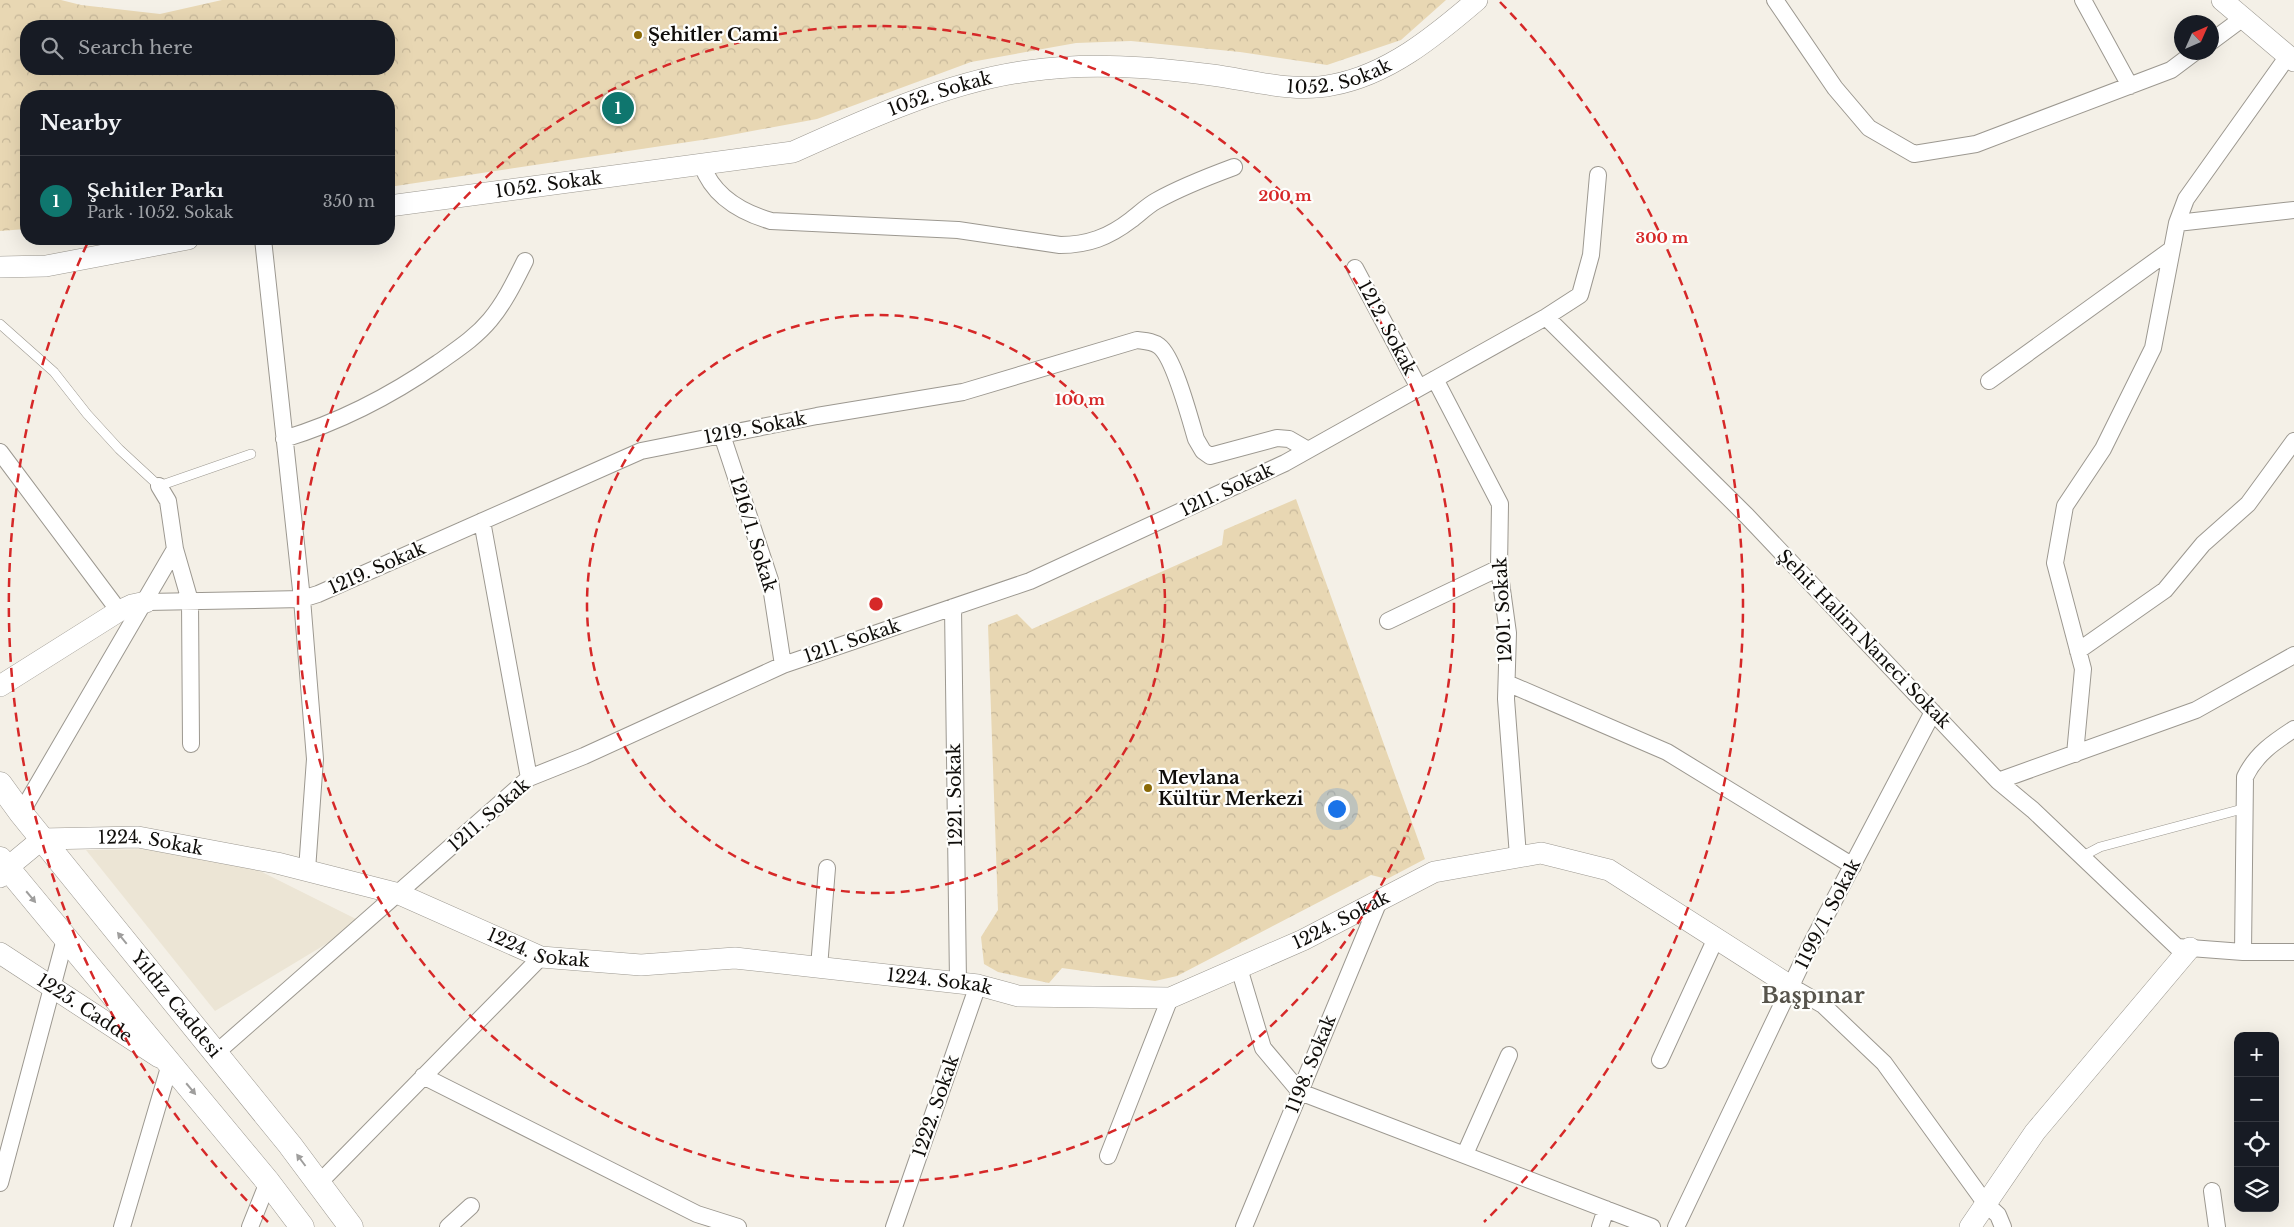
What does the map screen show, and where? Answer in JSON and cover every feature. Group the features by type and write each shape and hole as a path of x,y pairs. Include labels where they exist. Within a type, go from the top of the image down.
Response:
{"main road":[{"name":"Yıldız Caddesi","path":"0,784 21,813 319,1183 351,1227"},
{"path":"2,868 66,939 268,1182 302,1227"}],"street":[{"name":"1052. Sokak","path":"395,205 793,152 850,126 947,90 1027,71 1100,66 1169,70 1298,87 1332,86 1368,74 1423,45 1477,0"},
{"path":"1775,0 1835,88 1869,128 1914,154 1976,144 2172,70 2185,60"},
{"path":"2083,0 2130,86"},
{"path":"2075,754 2083,669 2055,563 2065,506 2103,449 2153,348 2177,223 2186,199 2291,59 2231,6 2219,28"},
{"path":"702,165 709,181 721,195 745,211 771,221 958,230 1060,245 1092,242 1106,237 1120,229 1153,202 1194,181 1234,167"},
{"name":"1211. Sokak","path":"216,1054 529,778 584,756 783,664 1030,582 1308,450 1546,317 1580,295 1591,255 1598,175"},
{"path":"2177,223 2294,210"},
{"path":"0,268 46,266 156,245"},
{"path":"264,245 302,599 314,759 306,870"},
{"path":"1989,381 2172,250"},
{"path":"284,439 318,429 380,400 458,350 475,336 496,313 512,288 525,260"},
{"name":"1212. Sokak","path":"1355,268 1419,388"},
{"name":"Şehit Halim Naneci Sokak","path":"1546,317 1747,516 1998,781 2033,810 2177,947 2243,952 2294,952"},
{"name":"1219. Sokak","path":"146,602 302,599 318,594 641,451 817,416 964,392 1137,340 1147,341 1160,346 1170,358 1196,439 1202,451 1210,456 1277,438 1289,439 1308,450"},
{"name":"1201. Sokak","path":"1435,379 1500,504 1499,568 1508,633 1507,683 1518,856"},
{"name":"1216/1. Sokak","path":"722,435 770,580 783,664"},
{"path":"2078,651 2165,590 2203,544 2248,504 2294,441"},
{"path":"0,452 119,611"},
{"path":"159,486 168,501 175,549 190,601 191,744"},
{"path":"482,521 529,778"},
{"path":"21,813 146,602 175,549"},
{"path":"1388,621 1499,568"},
{"path":"0,686 119,611 132,605 146,602"},
{"name":"1221. Sokak","path":"953,607 968,983"},
{"path":"1998,781 2196,710 2294,656"},
{"path":"1507,683 1667,752 1853,866"},
{"name":"1199/1. Sokak","path":"1676,1227 1809,948 1933,712"},
{"path":"2243,952 2247,808 2245,776 2252,762 2262,751 2294,729"},
{"name":"1224. Sokak","path":"42,838 138,837 306,870 399,894 541,957 642,965 735,958 968,983 1018,996 1170,998 1303,940 1434,872 1542,853 1609,870 1792,987"},
{"path":"2,868 42,838"},
{"path":"819,967 827,868"},
{"name":"1198. Sokak","path":"1244,1227 1378,901"},
{"path":"1660,1060 1716,938"},
{"path":"0,1183 66,939"},
{"path":"1970,1227 2035,1132 2190,948"},
{"name":"1225. Cadde","path":"0,952 170,1064"},
{"path":"319,1183 541,957"},
{"path":"1239,968 1263,1048 1300,1092 1466,1154 1652,1227"},
{"name":"1222. Sokak","path":"894,1227 968,983"},
{"path":"1792,987 1823,1005 1884,1063 1986,1204 1998,1215 2003,1227"},
{"path":"1108,1156 1170,998"},
{"path":"1466,1154 1509,1055"},
{"path":"122,1227 170,1064"},
{"path":"423,1076 697,1214 738,1227"},
{"path":"250,1227 268,1182"},
{"path":"2212,1190 2216,1227"},
{"path":"448,1227 471,1206"},
{"path":"1600,1227 1606,1209"}],"lane":[{"path":"0,324 54,372 87,414 119,450 159,486 251,454"},
{"path":"2081,857 2100,847 2247,808"}],"shaded area":[{"path":"156,849 258,870 356,919 351,929 215,1011 86,850"}],"green space":[{"path":"0,0 61,0 81,5 160,14 222,0 1446,0 1401,40 1327,65 1240,52 1131,41 1076,43 971,62 817,119 715,138 395,186 395,90 20,90 20,229 0,231"},
{"path":"1296,499 1425,859 1387,879 1371,875 1177,976 1155,981 1062,968 1049,983 998,972 984,964 981,937 998,910 988,625 1017,614 1032,629 1222,545 1224,530"}],"place":[{"name":"Şehitler Cami","path":"638,35"},
{"name":"Şehitler Parkı","path":"618,108"},
{"name":"Mevlana Kültür Merkezi","path":"1148,788"}],"district":[{"name":"Başpınar","path":"1813,995"}]}
